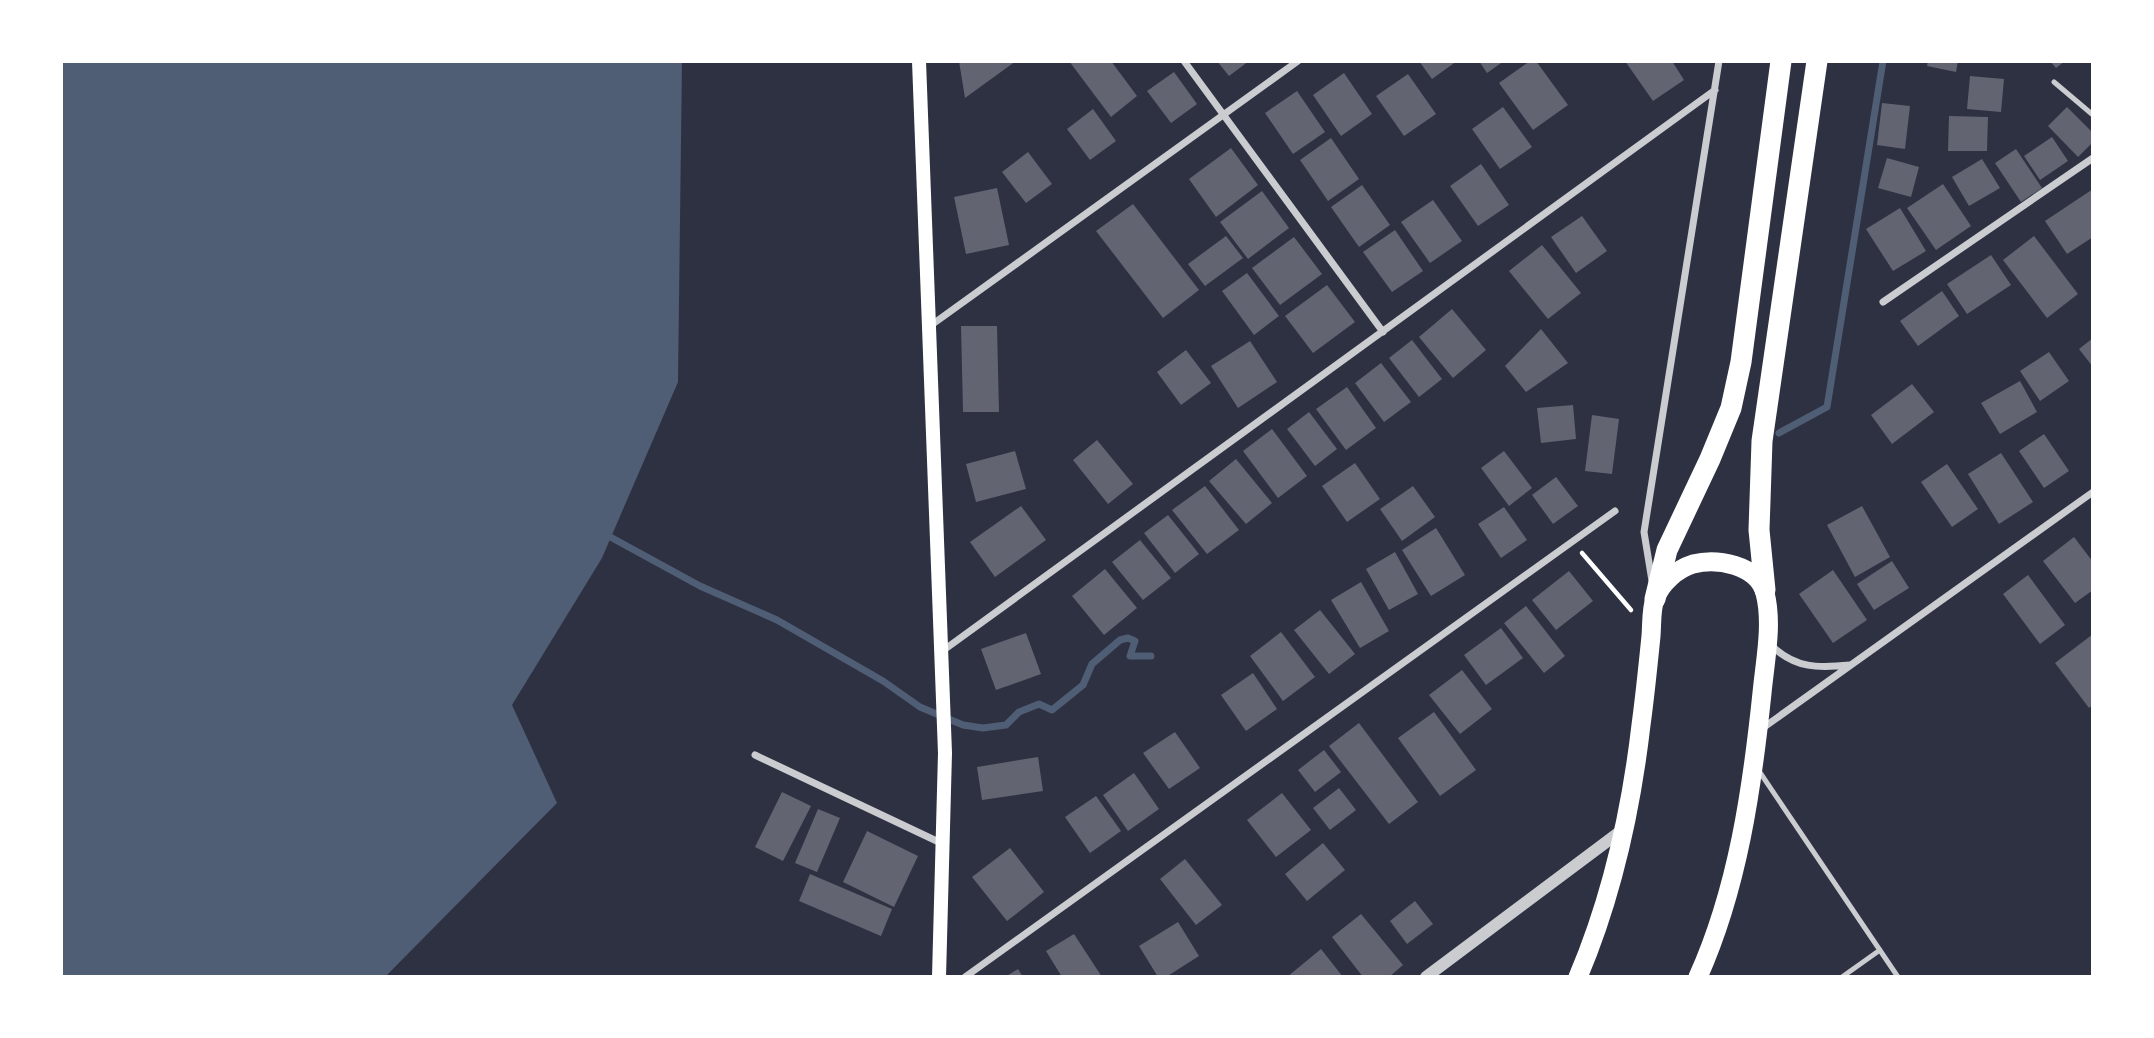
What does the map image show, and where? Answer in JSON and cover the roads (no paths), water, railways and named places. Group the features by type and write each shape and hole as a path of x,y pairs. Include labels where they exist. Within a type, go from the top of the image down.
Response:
{"highway":[{"path":"1578,977 1605,902 1625,828 1655,599 1667,550 1731,408 1741,362 1781,61"},
{"path":"1698,977 1731,881 1754,764 1768,642 1759,530 1762,441 1817,61"},
{"path":"1655,599 1667,580 1685,566 1707,560 1730,563 1750,573 1765,590"}],"main road":[{"path":"919,61 945,753 939,977"}],"street":[{"path":"1184,61 1383,331"},
{"path":"928,328 1298,61"},
{"path":"1655,599 1644,532 1719,61"},
{"path":"940,653 1715,90"},
{"path":"1883,302 2093,158"},
{"path":"1758,732 2093,492"},
{"path":"965,977 1615,511"},
{"path":"1768,642 1797,664 1819,668 1851,665"},
{"path":"755,755 944,844"},
{"path":"1426,977 1625,828"}],"lane":[{"path":"2054,82 2093,115"},
{"path":"1754,764 1898,977"},
{"path":"1842,977 1880,950"}],"water":[{"path":"61,61 682,61 678,382 602,558 512,705 557,803 385,977 61,977"}],"waterway":[{"path":"1779,433 1827,407 1883,61"},
{"path":"603,533 700,586 777,620 883,681 920,707 963,725 983,728 1006,725 1019,712 1039,704 1052,710 1083,685 1092,664 1120,640 1128,638 1135,641 1130,656 1151,656"}]}
